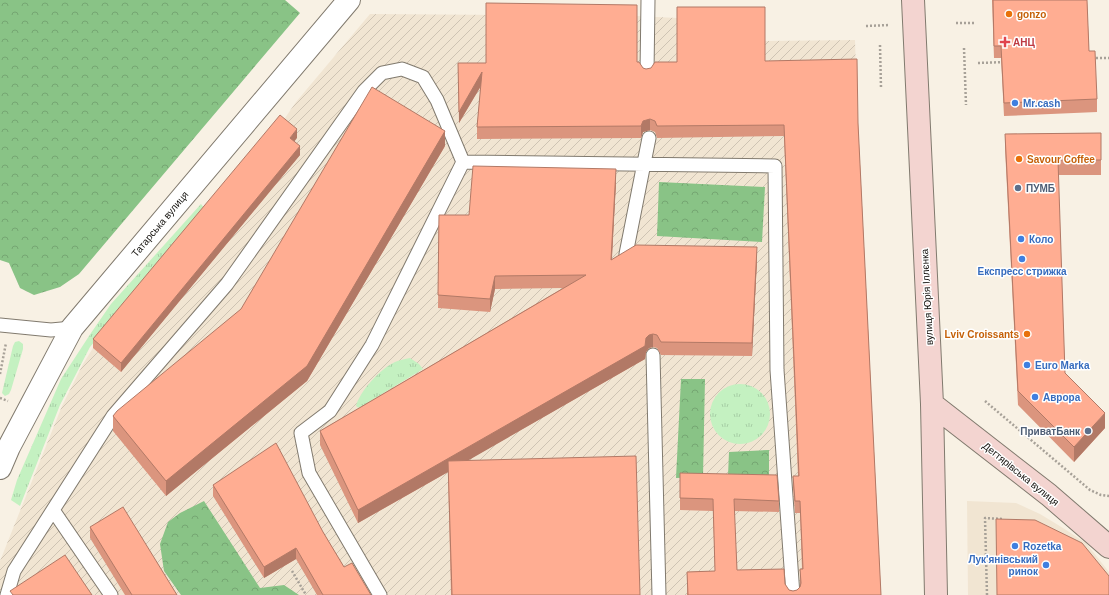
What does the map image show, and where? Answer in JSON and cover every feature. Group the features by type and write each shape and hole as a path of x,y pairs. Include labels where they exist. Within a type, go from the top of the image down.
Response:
{"main road":[{"name":"вулиця Юрія Іллєнка","path":"913,0 932,404 936,595"},
{"name":"Дегтярівська вулиця","path":"932,404 1049,495 1109,547"}],"street":[{"name":"Татарська вулиця","path":"0,468 9,447 72,328 349,0"}],"lane":[{"path":"647,73 648,0"},
{"path":"7,595 14,572 113,416 227,284 364,91 382,73 402,69 423,77 437,100 463,162 372,345 330,410 301,433 309,473 380,595"},
{"path":"626,254 648,138"},
{"path":"463,162 775,166 777,370 793,595"},
{"path":"0,325 51,330 72,328"},
{"path":"653,355 659,595"},
{"path":"53,510 111,595"}],"path":[{"path":"956,23 976,22"},
{"path":"866,26 889,25"},
{"path":"880,45 881,88"},
{"path":"964,48 966,105"},
{"path":"1086,59 1109,58"},
{"path":"978,63 1008,62"},
{"path":"0,374 8,338"},
{"path":"985,401 1090,490 1101,495 1109,496"},
{"path":"987,595 985,518 1007,519"},
{"path":"292,571 306,595"}],"shaded area":[{"path":"370,14 637,16 765,19 765,41 855,40 878,595 0,595 0,561 62,406 83,364 93,348"},
{"path":"967,501 1016,503 1040,514 1086,543 1109,572 1109,595 968,595"}],"green space":[{"path":"0,0 285,0 300,13 79,274 60,287 34,295 20,288 9,263 0,260"},
{"path":"659,182 765,187 762,242 657,236"},
{"path":"201,204 205,209 90,347 60,405 20,506 11,500 17,480 61,379 111,304"},
{"path":"19,341 23,344 23,349 11,390 9,394 5,396 2,393 13,346 15,342"},
{"path":"410,358 419,364 423,369 359,408 356,406 366,387 377,375 389,365 400,360"},
{"path":"681,379 705,379 703,477 676,478"},
{"path":"740,384 756,389 761,393 765,398 770,414 765,430 761,435 756,439 740,444 724,439 719,435 715,430 710,414 715,398 719,393 724,389"},
{"path":"769,450 769,475 728,476 729,452"},
{"path":"204,501 260,588 284,585 299,595 181,595 164,571 160,544 168,522 180,513"}],"building":[{"path":"993,0 1087,0 1089,51 1095,51 1097,99 1004,103 1001,46 994,46"},
{"path":"486,3 637,5 637,62 639,62 643,68 646,69 651,68 655,62 677,62 677,7 765,7 765,61 857,59 858,123 881,595 688,595 687,572 715,571 713,499 680,498 680,473 777,475 779,501 734,499 737,570 784,569 785,584 789,590 797,590 801,583 800,569 803,569 800,501 795,501 793,476 799,476 784,125 657,126 655,121 650,119 643,121 641,126 477,127 482,72 459,112 458,63 486,63"},
{"path":"372,87 445,131 307,366 166,481 113,416 117,411 241,309"},
{"path":"280,115 297,129 290,138 300,146 121,363 93,339"},
{"path":"1101,133 1101,160 1058,160 1065,373 1105,413 1074,447 1018,391 1005,134"},
{"path":"473,166 616,169 611,260 636,245 757,247 752,343 661,342 657,335 649,335 646,338 645,346 358,510 320,431 586,275 495,276 490,299 438,295 439,215 469,215"},
{"path":"276,443 323,532 344,567 352,563 371,595 323,595 296,548 264,567 213,485"},
{"path":"636,456 640,595 452,595 448,461"},
{"path":"123,507 177,595 132,595 90,527"},
{"name":"Лук'янівський ринок","path":"996,519 1035,520 1082,543 1109,576 1109,595 997,595"},
{"path":"65,555 92,595 13,595 10,591"}],"place":[{"name":"gonzo","path":"1009,14"},
{"name":"АНЦ","path":"1005,42"},
{"name":"Mr.cash","path":"1015,103"},
{"name":"Savour Coffee","path":"1019,159"},
{"name":"ПУМБ","path":"1018,188"},
{"name":"Коло","path":"1021,239"},
{"name":"Експресс стрижка","path":"1022,259"},
{"name":"Lviv Croissants","path":"1027,334"},
{"name":"Euro Marka","path":"1027,365"},
{"name":"Аврора","path":"1035,397"},
{"name":"ПриватБанк","path":"1088,431"},
{"name":"Rozetka","path":"1015,546"},
{"name":"Лук'янівський ринок","path":"1046,565"}]}
